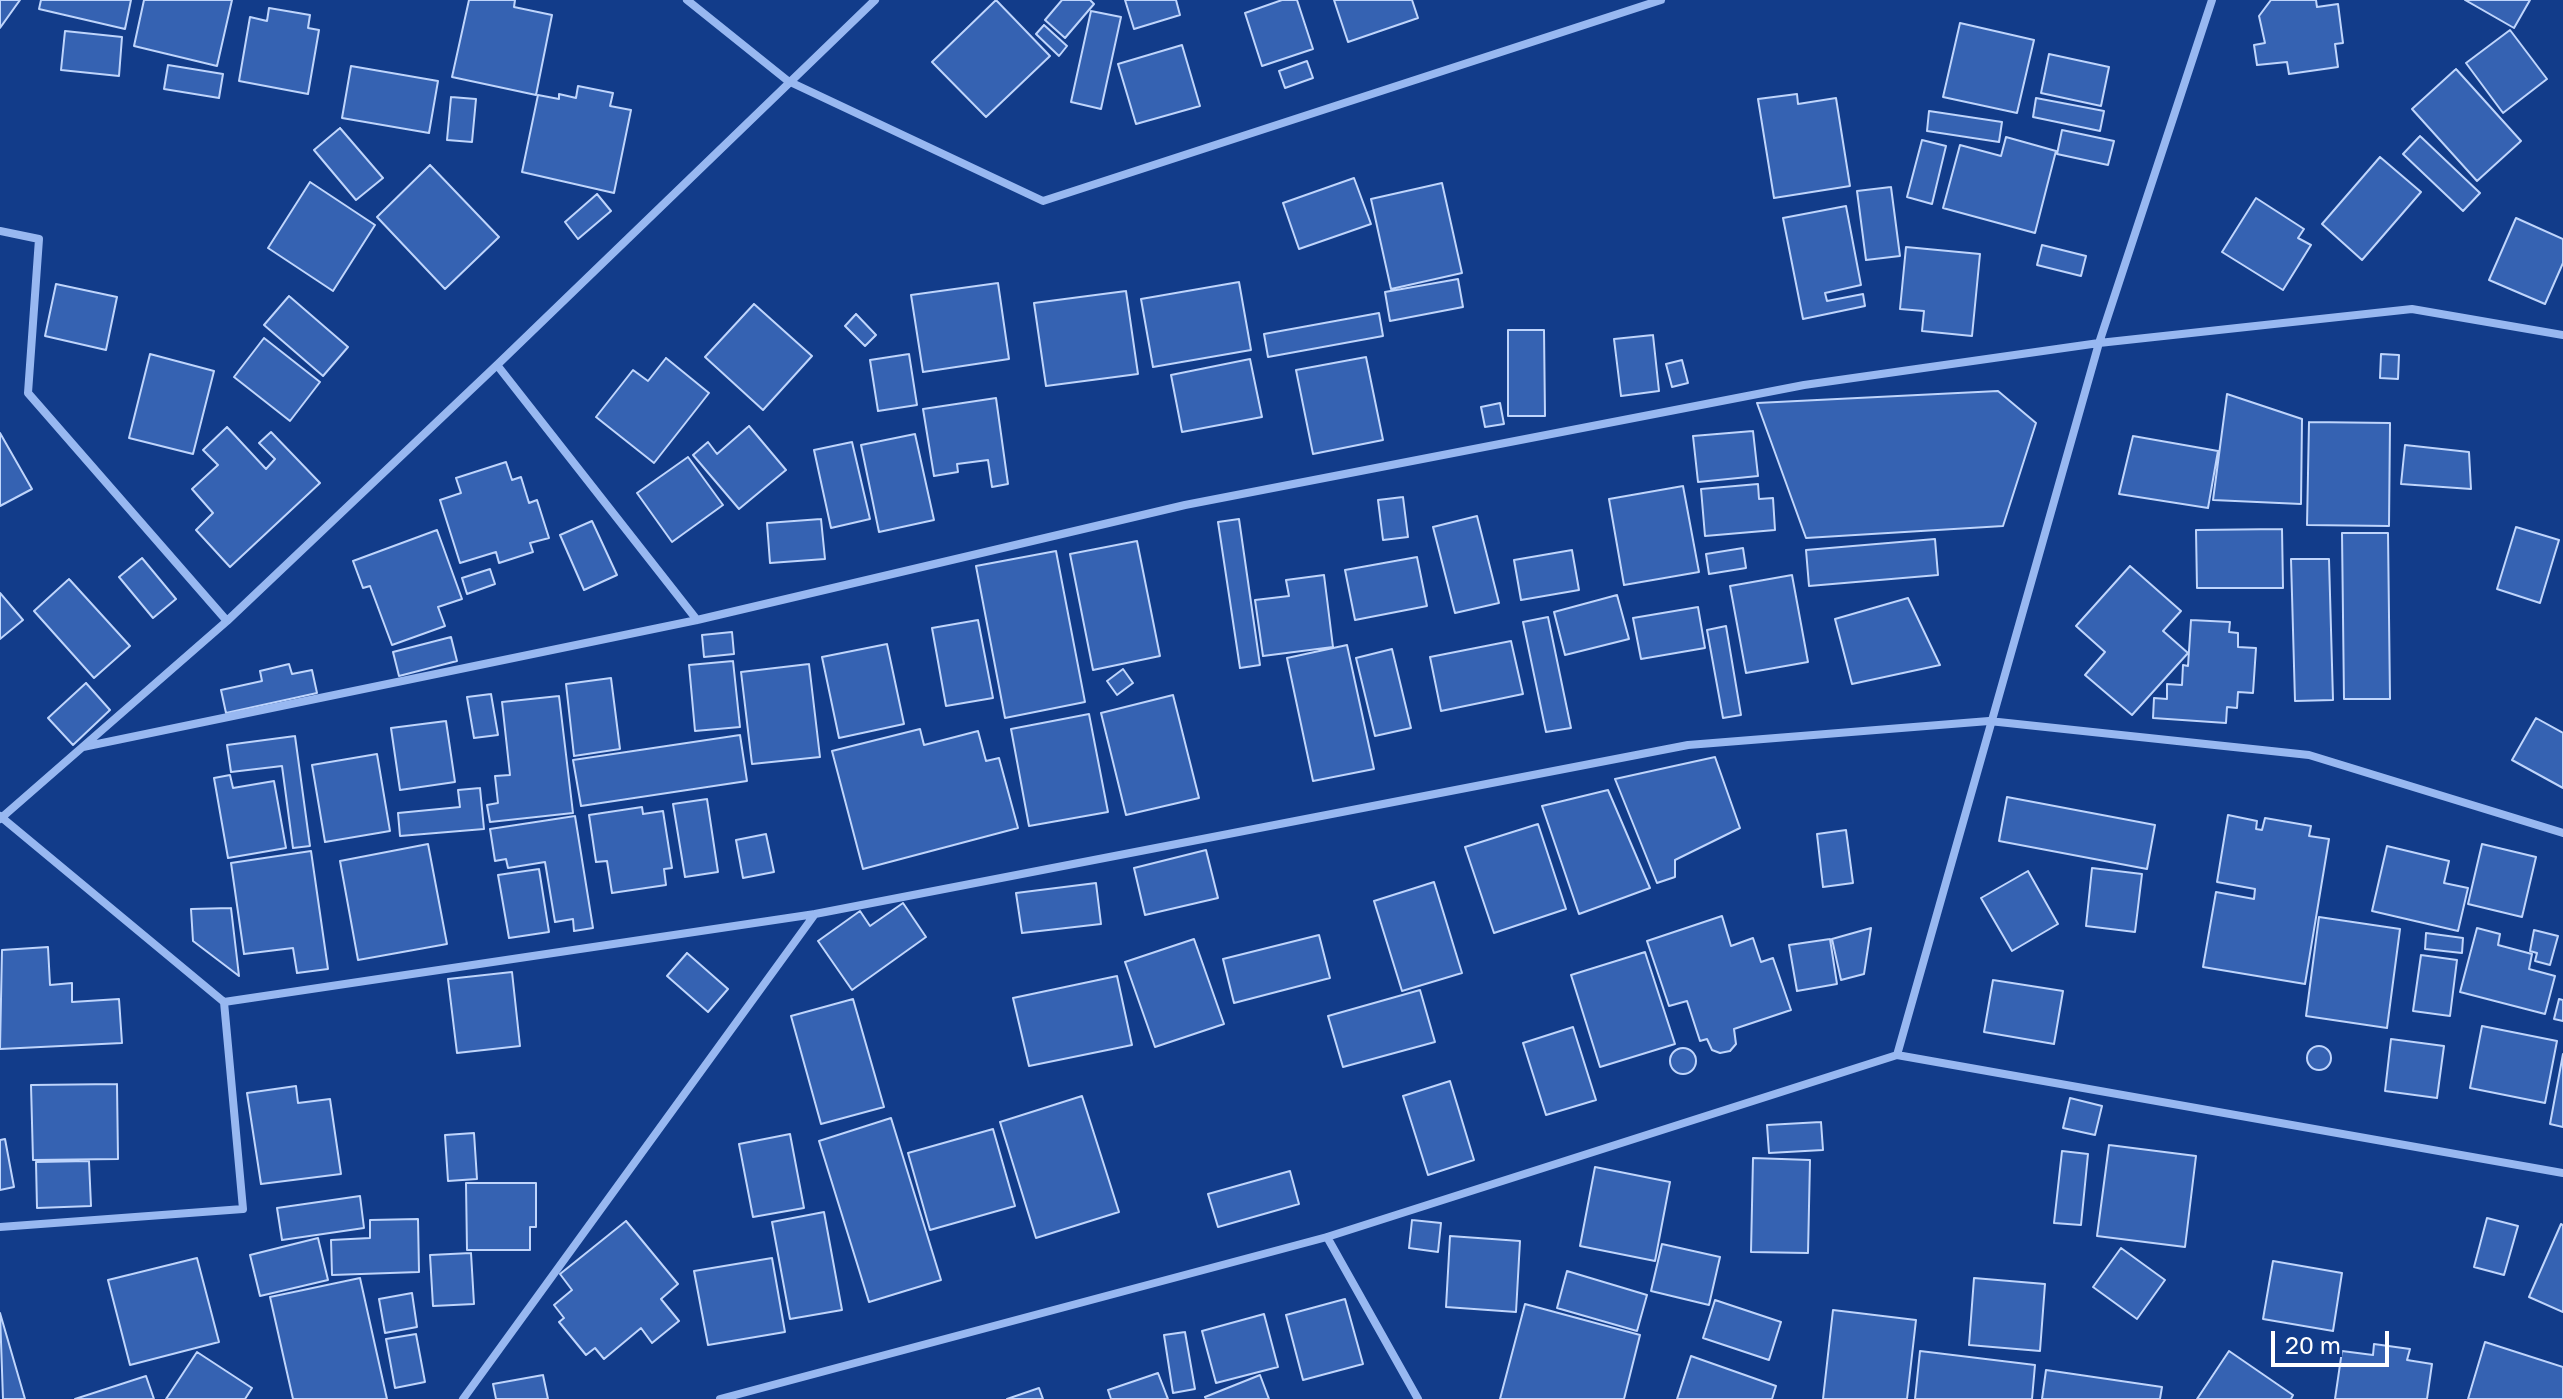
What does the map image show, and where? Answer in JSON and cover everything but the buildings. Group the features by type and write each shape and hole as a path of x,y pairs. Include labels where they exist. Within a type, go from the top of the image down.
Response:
{"street":[{"path":"687,0 788,81 1043,201 1661,0"},
{"path":"0,1227 243,1209 224,1002 1,817 227,621 875,0"},
{"path":"1897,1055 1989,721 2099,343 2212,0"},
{"path":"0,231 39,239 28,393 227,621"},
{"path":"83,747 697,620 1185,505 1804,385 2099,343 2412,309 2563,335"},
{"path":"497,365 697,620"},
{"path":"224,1002 815,914 1688,745 1989,721 2309,755 2563,833"},
{"path":"463,1399 815,914"},
{"path":"720,1399 1327,1237 1897,1055 2563,1173"},
{"path":"1327,1237 1418,1399"}]}
